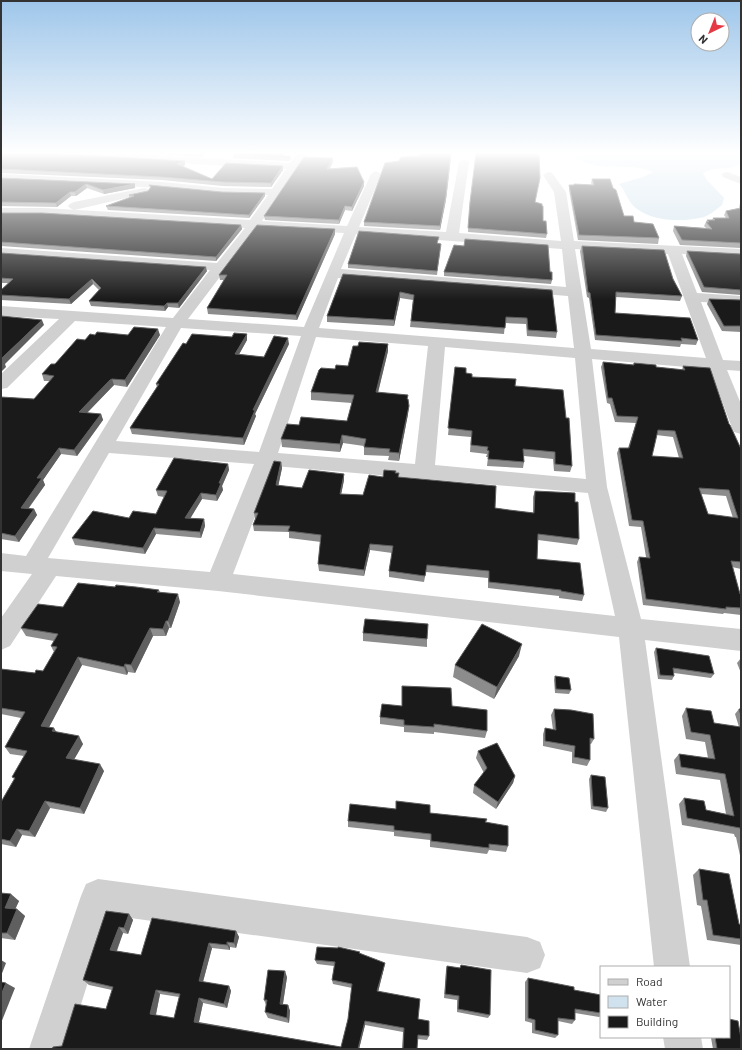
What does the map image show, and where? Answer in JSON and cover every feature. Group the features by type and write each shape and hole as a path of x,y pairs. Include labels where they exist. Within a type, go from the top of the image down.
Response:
{"street":[{"path":"8,223 43,212 96,202"},
{"path":"1,639 41,566 102,446 176,324 269,202"},
{"path":"218,582 266,460 310,332 333,273 364,202"},
{"path":"452,236 458,202"},
{"path":"561,202 566,244 583,353 597,487 631,629 672,966"},
{"path":"1,212 43,212 566,244 741,253"},
{"path":"673,249 741,428"},
{"path":"1,252 220,267"},
{"path":"333,273 574,292"},
{"path":"691,297 741,300"},
{"path":"1,312 310,332 741,366"},
{"path":"1,384 70,317"},
{"path":"424,471 437,342"},
{"path":"102,446 266,460 424,471 597,487"},
{"path":"1,562 218,582 741,640"},
{"path":"48,1049 98,896 527,955"},
{"path":"682,1038 684,1049"}],"water":[{"path":"630,202 723,202 722,205 709,215 687,220 660,219 644,213"}],"building":[{"path":"1,202 57,202 56,203"},
{"path":"117,202 258,202 249,215 106,206"},
{"path":"273,202 354,202 352,207 345,206 339,220 264,216"},
{"path":"371,202 445,202 440,226 364,222"},
{"path":"470,202 535,202 542,204 543,206 543,221 546,221 547,234 468,228"},
{"path":"572,202 620,202 624,216 633,216 634,222 653,224 659,238 579,235"},
{"path":"741,208 741,243 682,240 674,226 712,229 706,222 709,222 707,220 715,220 713,218 729,218 726,211"},
{"path":"1,213 42,213 241,225 216,257 1,242"},
{"path":"257,225 335,229 296,315 207,308 227,275 219,275"},
{"path":"359,231 439,237 437,243 441,244 437,271 348,264"},
{"path":"465,239 548,245 552,280 444,272 454,245 464,246"},
{"path":"582,246 664,250 673,279 682,296 616,292 615,313 690,318 698,340 681,338 682,341 596,335 590,293 588,292"},
{"path":"687,251 741,254 741,290 704,287"},
{"path":"1,253 206,267 178,303 167,303 164,306 89,301 101,288 92,279 69,299 1,295 1,290 13,279 1,278"},
{"path":"343,274 552,290 557,332 528,330 527,318 506,317 505,328 411,321 414,295 400,292 394,320 327,316"},
{"path":"709,299 741,300 741,326 724,326"},
{"path":"1,316 42,320 1,359"},
{"path":"134,327 158,329 125,380 110,380 79,412 101,414 74,450 59,448 37,478 42,478 21,508 34,509 15,536 1,533 1,397 34,399 54,376 42,374 51,364 55,364 77,339 85,340 90,334 95,335 97,332 128,335"},
{"path":"234,333 247,334 235,354 264,357 274,336 288,338 253,410 255,410 243,438 130,428 159,384 156,384 183,343 186,344 192,334 232,337"},
{"path":"359,342 388,344 376,392 408,395 407,399 409,406 399,453 389,452 390,449 364,447 366,439 342,435 340,444 281,439 287,424 299,425 301,417 347,421 354,395 311,392 319,370 321,368 335,369 336,365 348,366 353,346 358,346"},
{"path":"603,362 634,365 634,363 656,365 656,367 685,370 683,366 710,368 729,424 741,449 741,562 731,561 741,594 741,608 726,607 726,609 646,599 639,557 650,558 643,521 632,520 619,448 629,448 638,417 617,416 612,398 608,398","holes":["658,430 675,431 683,458 652,456","699,488 729,490 738,518 708,514"]},
{"path":"455,367 466,368 466,373 472,374 472,377 516,379 515,386 563,390 566,418 569,418 572,466 555,464 555,452 523,449 524,462 488,459 488,447 471,445 472,431 448,428"},
{"path":"174,458 228,464 219,483 221,483 216,495 201,493 185,518 204,519 200,532 154,528 143,548 72,538 93,511 129,518 133,511 156,514 167,491 156,490"},
{"path":"274,461 281,462 276,485 302,488 309,470 344,474 340,494 363,495 369,475 383,477 384,470 396,471 395,473 399,473 398,477 496,486 495,508 509,510 534,513 535,491 575,493 575,502 578,502 579,539 538,534 537,559 580,563 584,595 561,590 489,582 489,571 427,565 425,576 389,571 393,546 370,544 364,570 318,564 321,535 288,531 290,526 253,525 258,513 254,513"},
{"path":"78,583 115,587 116,585 136,587 159,590 157,592 178,594 168,621 166,621 163,629 150,628 131,665 125,664 124,667 78,657 41,726 54,728 52,731 79,736 66,758 100,764 80,808 45,801 29,831 17,829 10,841 1,839 1,802 15,778 12,777 27,751 5,747 25,712 1,708 1,669 35,673 36,670 43,671 57,647 51,646 58,634 21,628 38,604 63,607"},
{"path":"365,619 428,624 427,639 363,633"},
{"path":"482,624 522,644 497,687 455,665"},
{"path":"656,648 709,656 714,674 673,668 674,676 660,675"},
{"path":"555,676 569,678 571,690 556,689"},
{"path":"402,686 451,688 452,706 487,710 487,731 434,724 434,727 404,725 404,720 380,717 382,704 402,706"},
{"path":"686,708 711,711 714,723 741,727 741,831 740,828 687,818 684,798 704,801 706,810 734,816 725,774 681,767 679,754 715,759 710,735 691,732"},
{"path":"554,709 593,714 594,739 590,738 590,760 574,757 575,746 545,741 545,728 556,730"},
{"path":"497,743 515,776 498,802 474,785 487,768 478,751"},
{"path":"591,775 605,777 608,808 593,806"},
{"path":"396,801 430,805 430,813 487,819 485,822 508,826 508,846 489,844 489,848 431,841 431,834 394,830 394,826 348,821 350,804 396,809"},
{"path":"699,869 729,874 739,924 741,925 741,939 713,935 707,900 703,900"},
{"path":"1,893 11,894 5,908 17,909 7,933 1,933"},
{"path":"106,911 129,914 124,928 119,927 110,950 141,955 152,918 236,931 234,943 227,942 227,945 209,943 199,981 229,986 224,1004 199,998 194,1022 341,1047 348,1019 352,984 332,980 335,962 315,960 317,947 338,947 360,952 359,953 385,963 377,991 420,999 418,1019 429,1021 429,1036 418,1035 417,1049 403,1049 404,1028 365,1021 358,1049 52,1049 53,1047 62,1046 75,1004 106,1009 113,987 83,980","holes":["156,990 180,994 174,1018 150,1014"]},
{"path":"461,965 491,970 490,1015 458,1009 459,996 445,994 447,966 460,968"},
{"path":"268,970 285,971 280,1004 288,1005 287,1018 265,1012 267,1000 264,1000"},
{"path":"528,978 574,987 574,990 600,995 600,1013 575,1009 575,1020 558,1018 558,1035 535,1030 535,1020 528,1018"},
{"path":"1,982 6,983 1,995"},
{"path":"730,1019 738,1021 741,1049 717,1049 715,1038 730,1038"}]}
